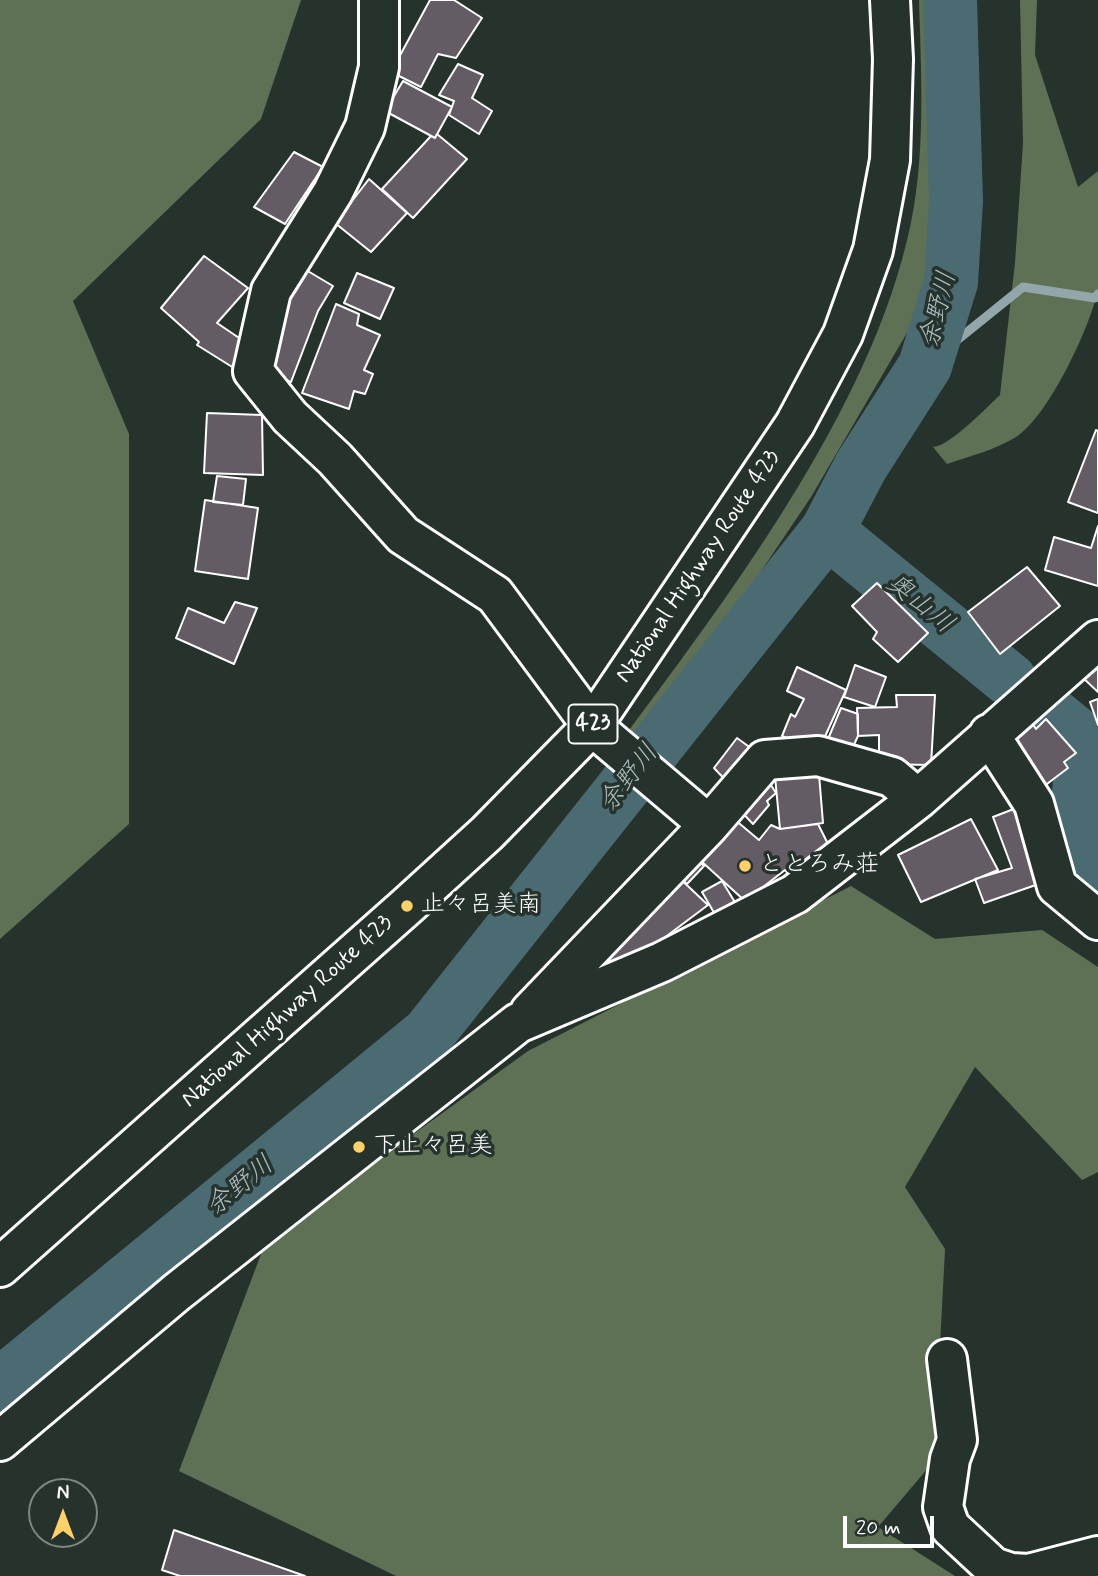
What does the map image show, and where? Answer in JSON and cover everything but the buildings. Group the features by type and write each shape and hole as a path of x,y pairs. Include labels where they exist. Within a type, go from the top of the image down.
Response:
{"main road":[{"path":"379,0 379,66 365,127 333,192 271,291 253,370 290,417 335,459 403,535 495,595 601,734 709,825"},
{"name":"National Highway Route 423","path":"0,1267 601,734 795,424 843,334 873,250 890,159 893,58 890,0"},
{"path":"519,1023 662,962 796,894 918,799 1098,640"},
{"path":"989,734 1034,804 1057,886 1098,920"},
{"path":"0,1441 177,1292 519,1023 709,825 765,760 818,756 892,777 918,799"},
{"path":"947,1359 957,1440 950,1460 943,1507 950,1527 993,1567 1011,1573 1029,1574 1098,1556"}],"green space":[{"path":"0,0 301,0 261,119 73,301 129,434 129,824 0,939"},
{"path":"919,0 939,0 941,126 937,259 911,326 811,497 745,595 668,726 645,756 624,737 712,617 799,485 838,416 871,346 897,276 914,206 920,156"},
{"path":"1020,0 1037,0 1035,55 1078,187 1098,171 1098,289 1077,347 1041,411 1016,437 1000,446 947,464 933,447 958,434 1000,395 1015,263 1023,143"},
{"path":"851,886 935,939 1042,930 1098,967 1098,1172 1082,1180 975,1067 905,1187 945,1249 934,1461 878,1527 955,1576 396,1576 179,1471 266,1241 528,1051"}],"waterway":[{"name":"余野川","path":"0,1385 428,1034 827,531 861,466 925,366 951,282 956,201 950,0"},
{"path":"925,366 1023,287 1095,298 1098,294"},
{"name":"奥山川","path":"827,531 1010,680"},
{"name":"奥山川","path":"1053,715 1085,741 1073,843 1092,904"}],"place":[{"name":"ととろみ荘","path":"745,866"},
{"name":"止々呂美南","path":"407,906"},
{"name":"下止々呂美","path":"359,1147"}]}
